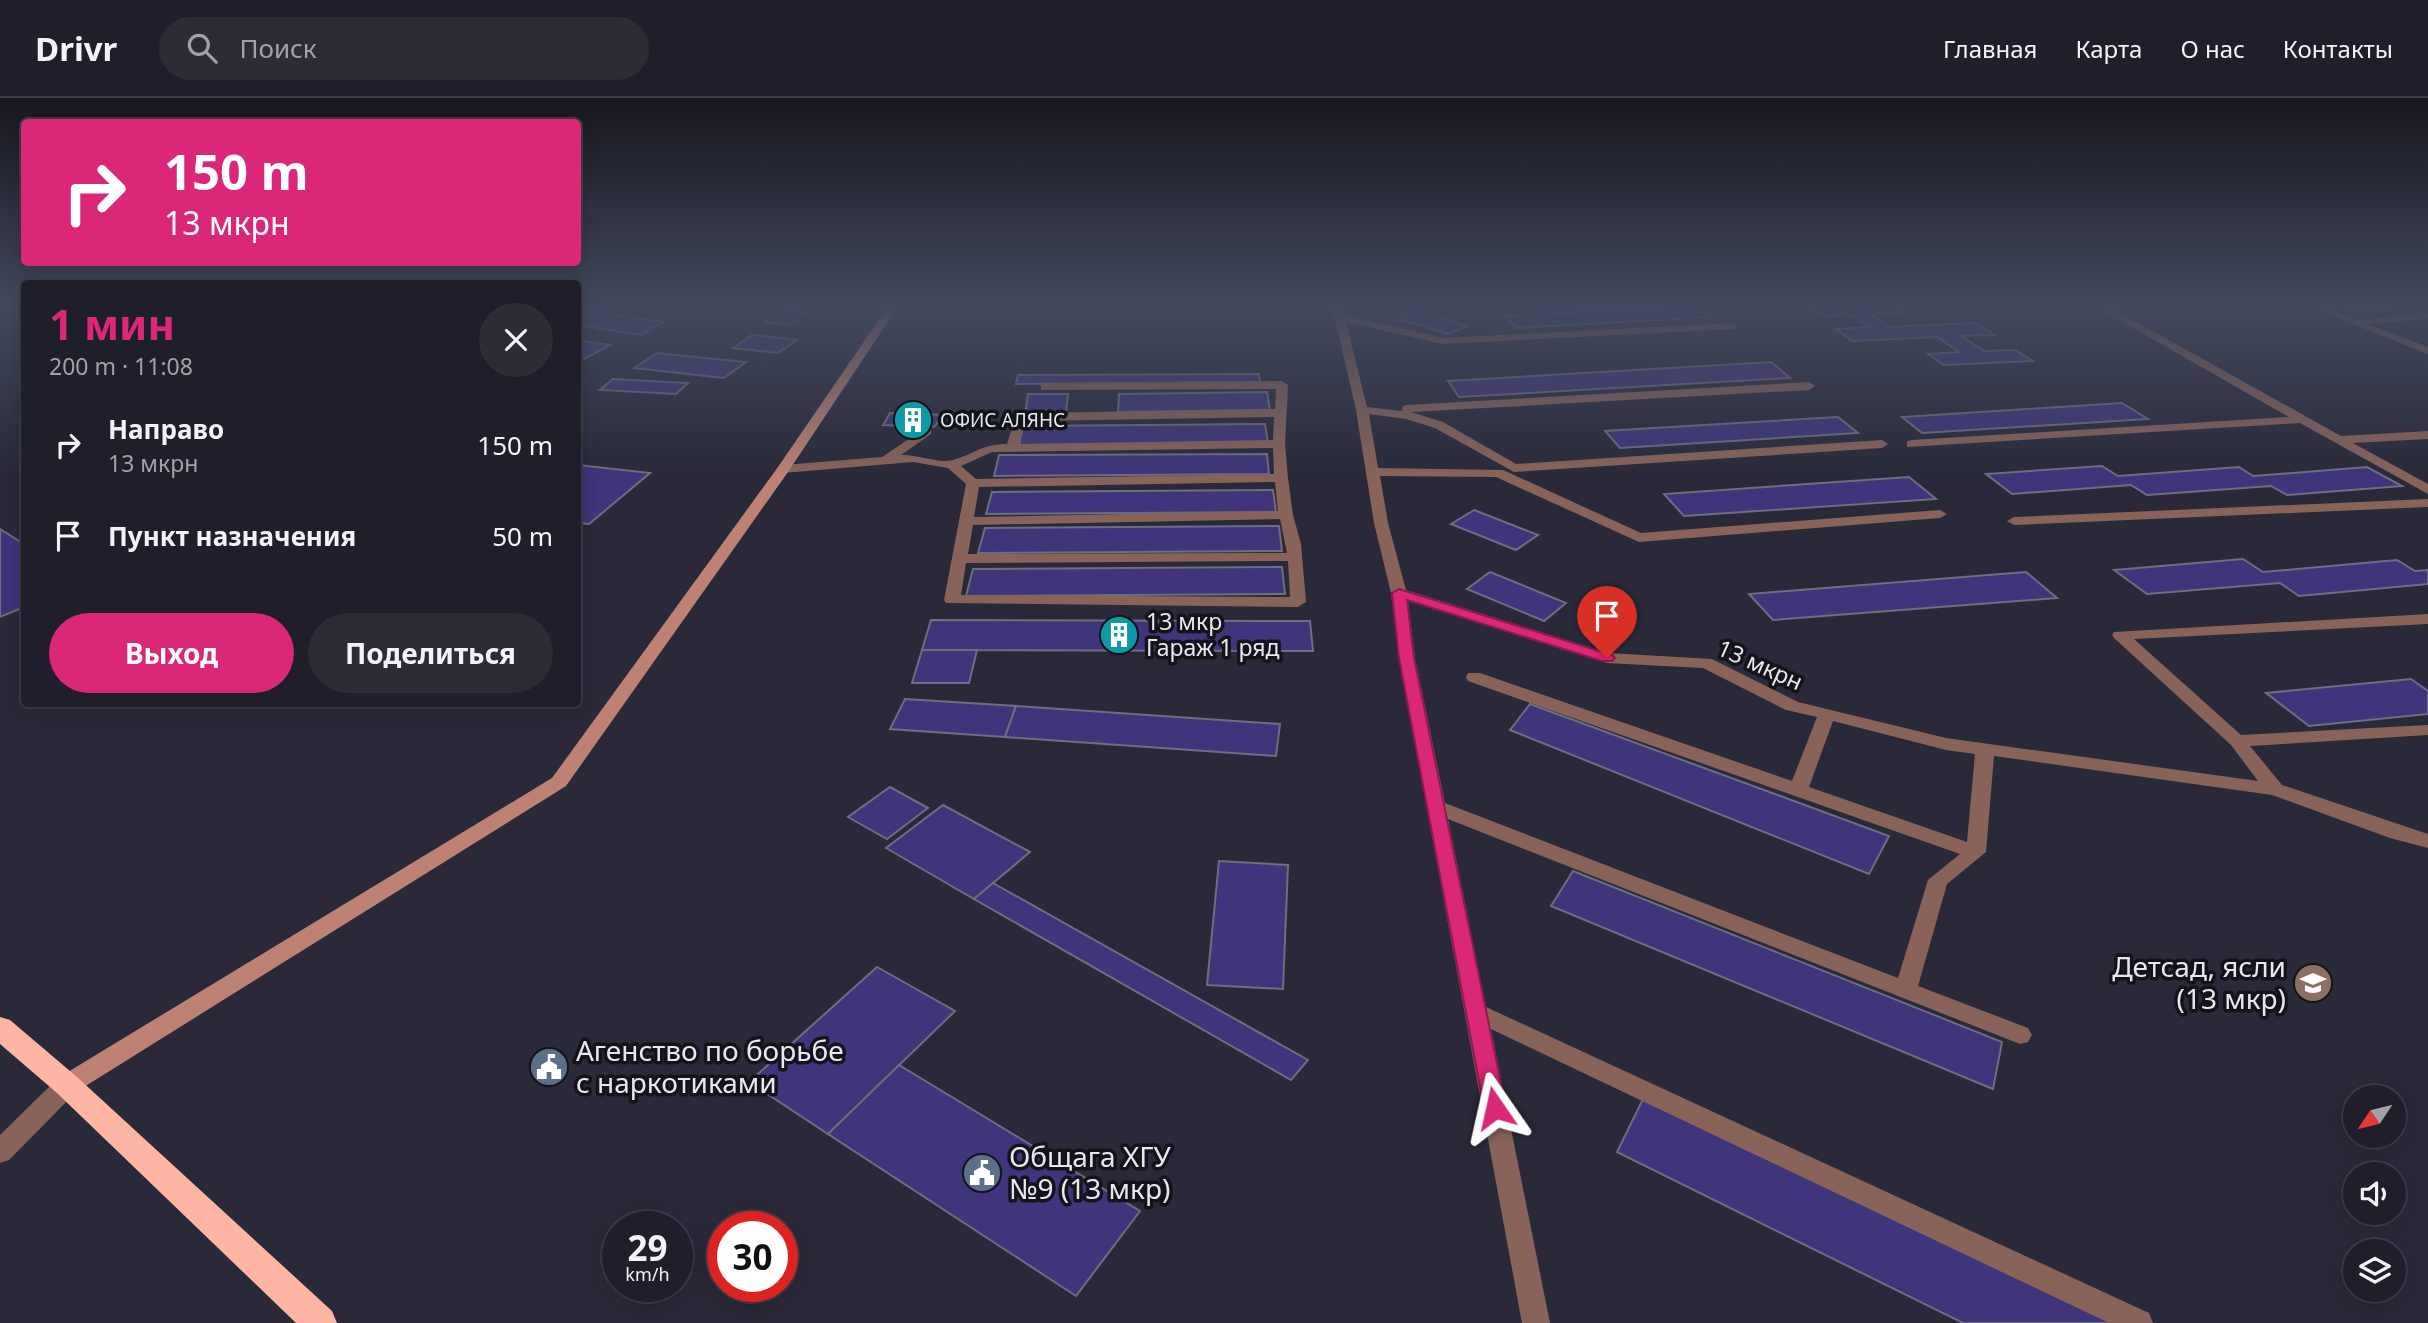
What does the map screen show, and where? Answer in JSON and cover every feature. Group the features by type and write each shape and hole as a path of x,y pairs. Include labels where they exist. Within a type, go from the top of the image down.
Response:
{"highway":[{"path":"0,1028 67,1085 320,1323"}],"street":[{"path":"0,1152 67,1085 559,782 855,362"},
{"path":"1350,362 1362,410 1381,523 1399,593 1407,658 1536,1323"},
{"path":"2198,362 2428,490"},
{"path":"973,482 952,600 1298,603 1295,557 1281,478 1279,444 1282,385 1045,387"},
{"path":"1362,410 1459,407 1809,386"},
{"path":"1362,410 1407,415 1439,425 1514,468 1882,444"},
{"path":"1013,447 1018,425 1034,417 1281,412"},
{"path":"1912,444 2299,420"},
{"path":"886,460 926,431"},
{"path":"2337,440 2428,435"},
{"path":"952,465 990,447 1279,444"},
{"path":"783,468 913,458 952,465 973,482 1281,478"},
{"path":"1371,472 1498,473 1639,538 1940,514"},
{"path":"2014,521 2428,503"},
{"path":"966,522 1286,515"},
{"path":"959,559 1295,557"},
{"name":"13 мкрн","path":"1399,593 1607,658 1706,663 1792,706 1947,744 2275,789 2397,833 2428,841"},
{"path":"2275,789 2237,741 2120,635 2428,619"},
{"path":"1474,677 1976,852"},
{"path":"1798,788 1827,714"},
{"path":"2237,741 2428,730"},
{"path":"1436,807 2020,1035 1906,990 1938,880 1976,852 1985,749"},
{"path":"1476,1012 2139,1323"}],"building":[{"path":"643,362 746,362 724,378 634,368"},
{"path":"1768,362 1790,378 1459,397 1448,381"},
{"path":"1940,362 2007,362 1944,365"},
{"path":"1259,374 1260,382 1016,384 1018,375"},
{"path":"613,379 688,383 676,394 600,390"},
{"path":"1267,392 1270,410 1118,412 1119,394"},
{"path":"1028,394 1068,394 1066,413 1025,414"},
{"path":"2122,403 2148,419 1922,433 1902,417"},
{"name":"ОФИС АЛЯНС","path":"890,413 944,415 934,427 883,425"},
{"path":"1838,417 1858,433 1620,448 1605,431"},
{"path":"1265,424 1268,443 1019,445 1023,426"},
{"path":"1267,454 1269,474 994,476 999,455"},
{"path":"581,465 650,473 589,524 581,523"},
{"path":"2102,466 2118,476 2239,467 2253,476 2367,467 2402,486 2287,495 2271,486 2147,495 2131,485 2012,494 1986,474"},
{"path":"1909,477 1936,499 1684,516 1664,494"},
{"path":"1273,490 1276,512 986,514 992,492"},
{"path":"1474,510 1538,535 1516,550 1451,524"},
{"path":"1279,526 1282,551 978,553 985,528"},
{"path":"0,529 21,542 21,608 0,617"},
{"path":"2243,559 2263,572 2397,560 2415,571 2428,570 2428,584 2299,596 2280,583 2147,594 2114,570"},
{"path":"1282,567 1285,594 966,596 973,569"},
{"path":"1490,572 1566,603 1544,621 1467,589"},
{"path":"2026,572 2057,598 1773,620 1749,594"},
{"name":"13 мкр Гараж 1 ряд","path":"931,620 1310,621 1313,651 922,650"},
{"path":"922,650 977,650 969,683 912,683"},
{"path":"2411,679 2428,691 2428,714 2309,726 2266,693"},
{"path":"905,699 1016,706 1005,737 890,729"},
{"path":"1530,704 1889,836 1869,874 1510,730"},
{"path":"1016,706 1280,724 1276,756 1005,737"},
{"path":"890,787 928,808 887,839 848,817"},
{"path":"943,805 1030,852 974,899 886,848"},
{"path":"1219,861 1288,865 1283,989 1207,985"},
{"path":"1573,871 2002,1042 1993,1089 1551,906"},
{"path":"993,883 1308,1060 1291,1080 974,899"},
{"path":"877,967 955,1011 828,1134 749,1082"},
{"name":"Общага ХГУ №9 (13 мкр)","path":"899,1065 1140,1211 1076,1296 828,1134"},
{"path":"1643,1099 2118,1323 1963,1323 1617,1152"}],"place":[{"name":"ОФИС АЛЯНС","path":"913,420"},
{"name":"13 мкр Гараж 1 ряд","path":"1119,635"},
{"name":"Детсад, ясли (13 мкр)","path":"2313,983"},
{"name":"Агенство по борьбе с наркотиками","path":"549,1067"},
{"name":"Общага ХГУ №9 (13 мкр)","path":"982,1173"}],"route":[{"path":"1495,1108 1407,658 1399,593 1607,658"}]}
